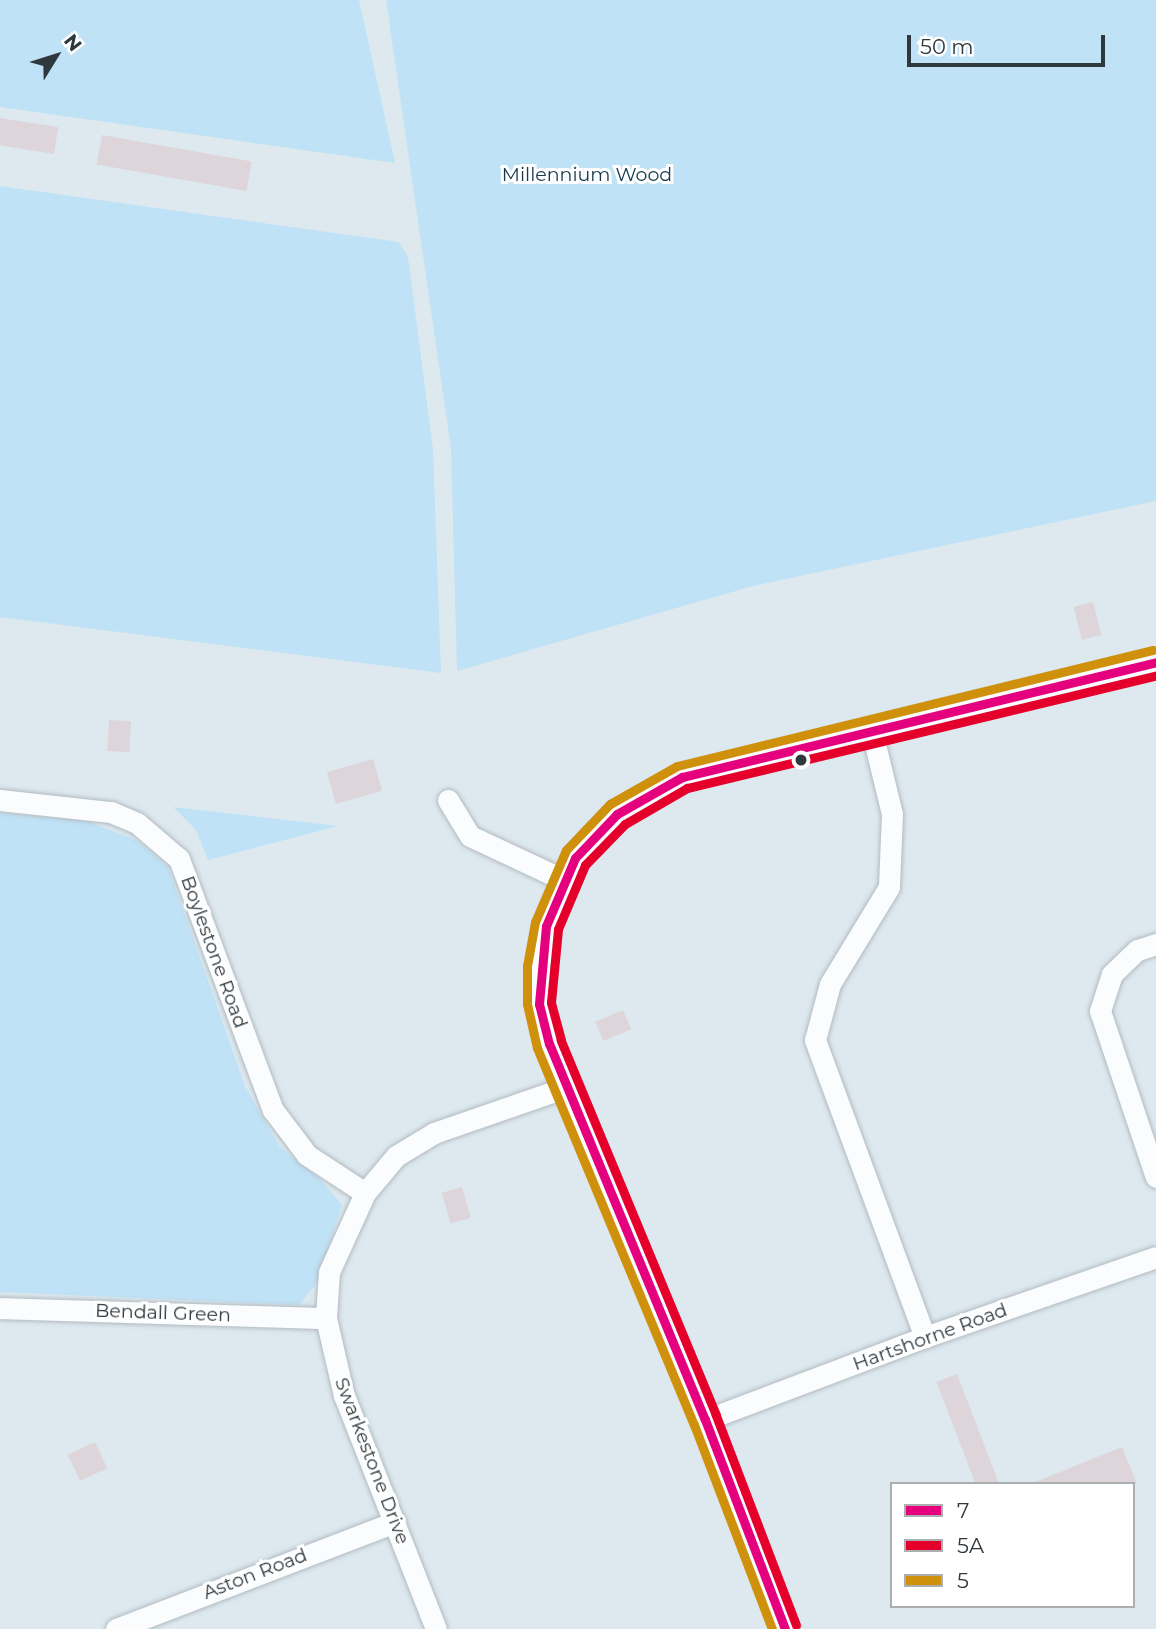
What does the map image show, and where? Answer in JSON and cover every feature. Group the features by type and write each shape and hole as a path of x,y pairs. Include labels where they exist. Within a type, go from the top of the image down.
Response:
{"street":[{"path":"785,1629 705,1420 566,1087 539,1004 546,926 564,880 593,836 650,792 733,763 872,732 1156,662"},
{"path":"872,732 892,814 889,887 830,984 815,1041 925,1337"},
{"name":"Boylestone Road","path":"0,800 111,812 137,823 179,859 273,1110 307,1155 365,1193"},
{"path":"448,800 470,836 564,880"},
{"path":"1156,944 1136,950 1112,974 1100,1011 1156,1177"},
{"name":"Swarkestone Drive","path":"436,1629 344,1396 326,1318 329,1272 365,1193 396,1156 434,1133 566,1087"},
{"name":"Hartshorne Road","path":"705,1420 925,1337 1156,1257"},
{"name":"Bendall Green","path":"0,1308 326,1318"},
{"name":"Aston Road","path":"116,1629 395,1522"}],"green space":[{"path":"0,0 359,0 395,163 0,107"},
{"name":"Millennium Wood","path":"386,0 1156,0 1156,501 753,586 457,671 451,449"},
{"path":"0,186 399,242 408,257 433,449 441,673 0,617"},
{"path":"173,807 338,826 208,860 196,830"},
{"path":"0,813 87,821 138,841 168,867 245,1086 279,1146 321,1180 342,1205 316,1284 299,1305 0,1292"}],"building":[{"path":"0,118 58,127 54,154 0,145"},
{"path":"102,135 252,161 246,191 97,165"},
{"path":"1093,602 1101,635 1082,640 1074,607"},
{"path":"109,720 131,721 129,752 107,751"},
{"path":"373,759 382,791 336,804 327,772"},
{"path":"623,1010 631,1029 604,1041 595,1022"},
{"path":"462,1187 471,1218 451,1224 442,1193"},
{"path":"957,1374 998,1482 975,1482 936,1382"},
{"path":"95,1442 107,1468 80,1481 68,1455"},
{"path":"1122,1447 1137,1484 1135,1482 1035,1482"}],"transit line":[{"name":"5","path":"772,1629 694,1425 537,1048 527,1004 527,966 535,922 566,850 610,804 677,766 1153,650"},
{"name":"7","path":"785,1629 705,1420 549,1044 539,1004 546,926 575,858 617,814 682,777 1156,662"},
{"name":"5A","path":"796,1625 716,1415 561,1040 551,1002 558,929 585,865 625,824 687,788 1156,675"}]}
